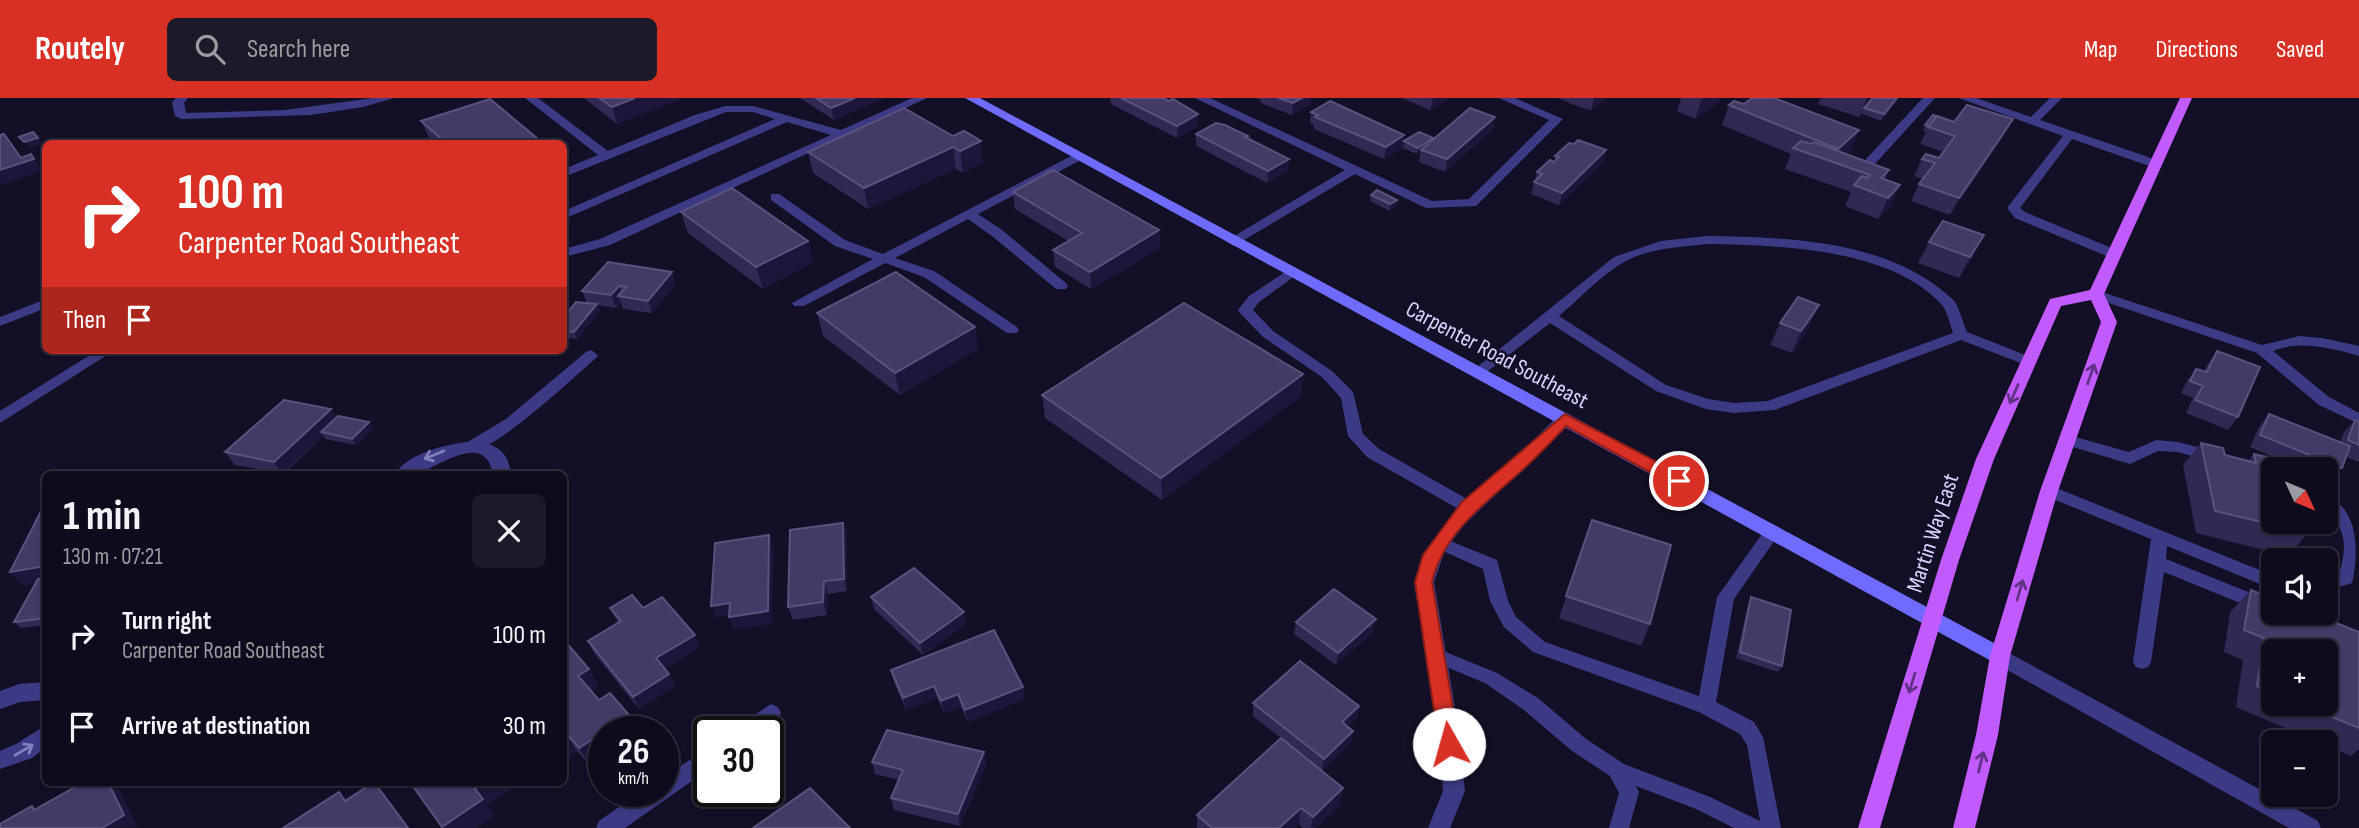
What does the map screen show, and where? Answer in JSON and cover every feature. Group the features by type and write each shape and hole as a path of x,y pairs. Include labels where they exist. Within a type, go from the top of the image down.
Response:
{"main road":[{"name":"Carpenter Road Southeast","path":"971,98 2000,656"},
{"path":"1964,828 1987,735 2000,656 2049,491 2109,322 2096,294 2153,163 2186,98"},
{"name":"Martin Way East","path":"1869,828 1932,618 1985,459 2055,302 2096,294"}],"street":[{"path":"1438,828 1454,791 1424,582 1429,560 1468,506 1515,468 1565,419"},
{"path":"409,471 436,454 471,447 497,456 503,466 502,471"},
{"path":"2000,656 2310,828"},
{"path":"0,700 19,693 42,691"},
{"path":"767,716 771,713"},
{"path":"0,761 24,751 42,737"},
{"path":"607,828 637,807"}],"lane":[{"path":"182,98 178,102 181,116 293,113 352,106 388,98"},
{"path":"531,98 606,155"},
{"path":"567,252 605,242 921,98"},
{"path":"1201,98 1430,205 1472,202 1557,119 1505,98"},
{"path":"1870,162 1929,98"},
{"path":"1965,98 2153,163"},
{"path":"2033,121 2056,98"},
{"path":"567,172 699,117 725,109 753,108 842,134"},
{"path":"567,214 786,118"},
{"path":"2070,134 2013,208 2020,215 2113,254"},
{"path":"799,303 1077,157"},
{"path":"1234,242 1356,169"},
{"path":"775,197 840,243 929,274 1012,330"},
{"path":"969,214 997,233 1061,286"},
{"path":"1478,372 1605,270 1630,254 1670,244 1733,237 1849,252 1918,278 1943,297 1957,316 1961,335"},
{"path":"1291,272 1254,299 1245,310 1268,334 1327,374 1348,396 1356,436 1373,453 1468,506"},
{"path":"2096,294 2262,350 2325,401 2359,419"},
{"path":"0,322 42,305"},
{"path":"1549,316 1661,388 1706,404 1734,408 1770,406 1961,335 2028,361"},
{"path":"2262,350 2284,341 2304,340 2359,351"},
{"path":"0,418 102,354"},
{"path":"471,447 511,423 591,355"},
{"path":"2067,440 2130,458 2156,445 2178,447 2230,462"},
{"path":"2049,491 2261,574"},
{"path":"2338,512 2350,522 2358,553 2346,578 2338,580"},
{"path":"1706,706 1726,597 1773,531"},
{"path":"2142,662 2160,536"},
{"path":"1440,543 1491,565 1499,601 1510,622 1539,647 1706,706 1747,727 1756,743 1771,828"},
{"path":"2157,562 2261,604"},
{"path":"1436,655 1491,678 1515,692 1579,745 1617,771 1703,803 1754,828"},
{"path":"1617,771 1629,792 1619,828"}],"building":[{"path":"599,98 635,98 612,107"},
{"path":"816,98 855,98 831,108"},
{"path":"1121,98 1173,99 1198,114 1177,126"},
{"path":"1278,98 1302,98 1293,103"},
{"path":"1752,98 1774,98 1859,130 1838,149 1729,105 1734,101 1744,104"},
{"path":"1873,98 1897,98 1884,114 1864,108"},
{"path":"490,99 539,140 442,140 421,121"},
{"path":"1330,101 1404,135 1386,147 1315,117 1318,115 1311,112"},
{"path":"1967,105 2013,119 1959,198 1919,184 1935,163 1922,159 1926,154 1939,158 1955,136 1928,127 1937,116 1954,122"},
{"path":"904,108 953,136 964,131 981,141 960,151 953,147 864,188 808,152"},
{"path":"1470,108 1495,117 1447,159 1421,150"},
{"path":"1933,115 1936,116 1929,126 1925,125"},
{"path":"1216,123 1248,136 1245,137 1289,159 1268,171 1196,134"},
{"path":"33,132 38,138 24,142 19,137"},
{"path":"1419,132 1433,138 1418,148 1404,141"},
{"path":"4,134 21,158 31,154 34,159 0,170 0,135"},
{"path":"1578,140 1606,150 1562,193 1534,182 1542,174 1537,172 1550,160 1554,162 1559,157 1555,156 1569,143 1574,144"},
{"path":"1801,141 1811,144 1814,142 1889,170 1881,178 1900,185 1888,198 1854,185 1862,176 1867,178 1870,175 1793,148"},
{"path":"1053,170 1159,230 1090,272 1053,250 1082,233 1013,192"},
{"path":"732,188 808,241 756,267 681,212"},
{"path":"1377,190 1397,200 1390,204 1371,195"},
{"path":"1943,221 1984,235 1970,257 1929,242"},
{"path":"608,262 672,272 648,301 618,296 626,287 619,286 611,295 582,291"},
{"path":"896,272 975,327 895,373 817,313"},
{"path":"1798,297 1819,305 1801,331 1780,323"},
{"path":"576,302 597,304 574,332 567,331 567,313"},
{"path":"1184,303 1303,374 1161,478 1042,395"},
{"path":"2217,351 2260,367 2238,417 2195,400 2203,386 2190,381 2196,369 2207,372"},
{"path":"284,400 331,409 274,462 225,452"},
{"path":"2269,414 2350,446 2342,468 2338,466 2338,457 2315,457 2260,435"},
{"path":"338,416 369,422 352,439 321,432"},
{"path":"2355,420 2359,421 2359,445 2348,440"},
{"path":"2201,443 2223,448 2225,455 2256,463 2254,454 2267,457 2261,457 2261,522 2215,511"},
{"path":"42,509 42,567 10,572"},
{"path":"1592,520 1671,545 1650,624 1566,596"},
{"path":"843,523 844,579 824,581 823,602 788,607 790,530"},
{"path":"769,535 768,611 729,617 730,603 711,606 715,543"},
{"path":"914,568 964,612 920,643 871,597"},
{"path":"42,578 42,618 14,622 38,579"},
{"path":"1334,589 1376,619 1338,653 1296,622"},
{"path":"2251,590 2261,594 2261,625 2338,624 2359,632 2359,728 2330,716 2338,716 2338,639 2264,639 2244,630"},
{"path":"632,595 643,608 662,597 695,635 656,658 669,674 633,697 588,641 621,621 610,608"},
{"path":"1751,597 1791,610 1782,666 1740,652"},
{"path":"994,630 1023,687 965,710 958,694 941,701 934,686 903,698 891,670"},
{"path":"567,643 589,669 578,676 599,700 610,693 629,715 588,716 588,742 579,748 567,734"},
{"path":"2261,659 2261,688 2257,686"},
{"path":"1300,661 1359,706 1342,722 1353,731 1324,759 1253,703"},
{"path":"887,730 984,752 958,814 891,798 903,770 872,762"},
{"path":"1281,738 1343,788 1313,817 1301,808 1279,828 1212,828 1197,815"},
{"path":"77,786 110,786 124,815 102,828 0,828 0,824 32,806 34,810"},
{"path":"368,786 377,786 408,828 283,828 339,792 345,801"},
{"path":"413,786 479,786 475,789 483,799 442,827"},
{"path":"810,788 850,828 753,828"}],"route":[{"path":"1449,744 1424,582 1429,560 1444,535 1468,506 1515,468 1565,419 1679,481"}]}
